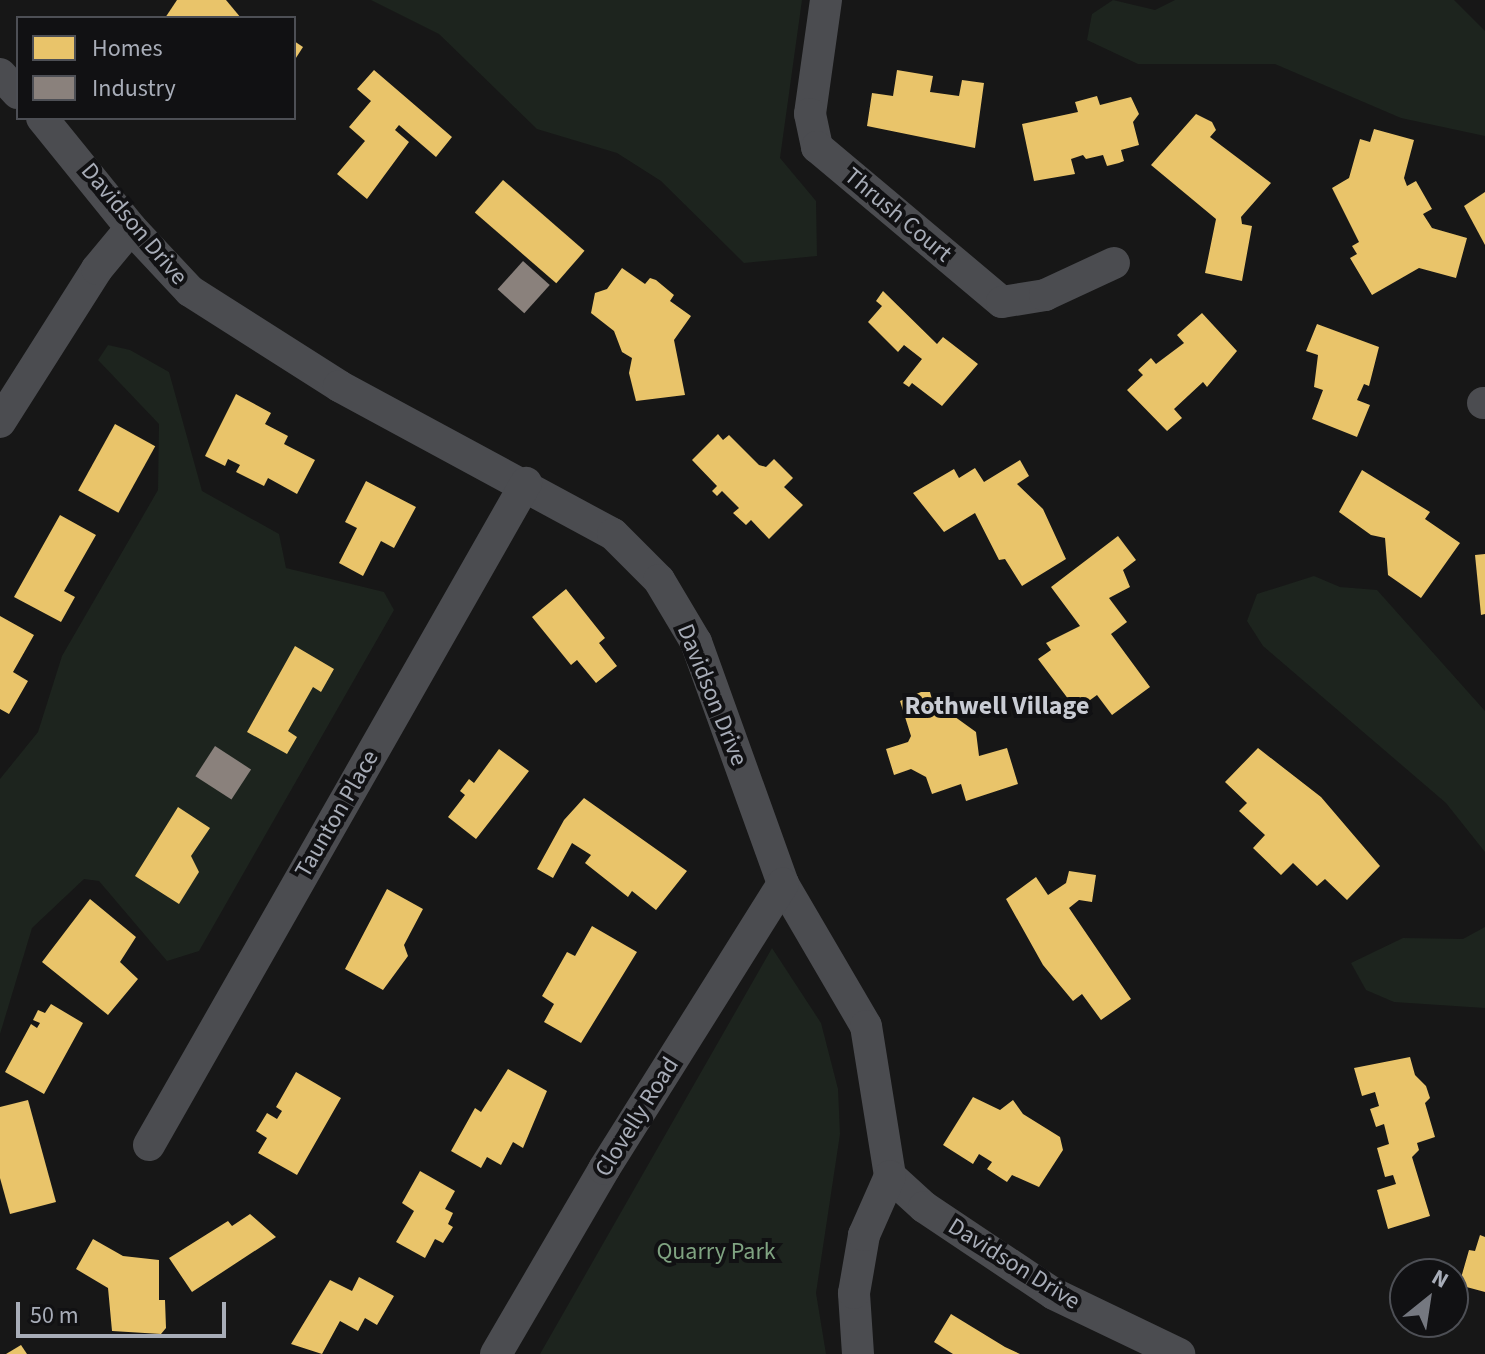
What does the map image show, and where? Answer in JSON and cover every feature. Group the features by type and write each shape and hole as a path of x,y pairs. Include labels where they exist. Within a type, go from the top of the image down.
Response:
{"street":[{"name":"Thrush Court","path":"826,0 810,114 817,147 1002,302 1045,295 1114,263"},
{"path":"0,74 16,91"},
{"name":"Davidson Drive","path":"44,120 131,228 190,291 339,386 526,483 613,534 659,580 696,642 783,884 866,1026 890,1176 924,1207 1054,1294 1179,1354"},
{"path":"0,422 97,269 131,228"},
{"name":"Taunton Place","path":"149,1145 526,483"},
{"name":"Clovelly Road","path":"496,1354 604,1169 783,884"},
{"path":"858,1354 854,1293 861,1250 890,1176"}],"green space":[{"path":"371,0 802,0 780,158 816,201 817,256 744,263 661,181 617,153 537,129 439,34"},
{"path":"1113,0 1155,10 1175,0 1454,0 1485,31 1485,136 1401,118 1275,64 1138,64 1087,40 1092,14"},
{"path":"108,345 130,350 169,372 202,491 279,534 286,568 384,592 394,610 199,951 167,961 99,881 84,879 32,928 0,1034 0,779 38,732 62,656 158,490 159,424 98,360"},
{"path":"1314,576 1340,587 1377,590 1485,711 1485,852 1446,803 1263,646 1247,621 1257,594"},
{"path":"1485,927 1485,1008 1394,1002 1366,990 1351,963 1403,938 1463,939"},
{"name":"Quarry Park","path":"772,948 821,1023 838,1089 840,1134 816,1293 826,1354 540,1354"}],"building: Homes":[{"path":"177,0 226,0 239,16 166,16"},
{"path":"296,42 303,47 296,58"},
{"path":"374,70 452,137 436,157 399,125 395,130 409,142 367,199 337,174 365,141 349,127 371,101 357,89"},
{"path":"897,70 933,76 930,92 959,96 962,80 984,83 975,148 867,126 872,93 893,96"},
{"path":"1097,96 1100,105 1131,97 1139,114 1133,122 1139,145 1121,150 1124,161 1119,163 1107,166 1103,155 1086,159 1083,155 1071,159 1075,174 1034,181 1022,124 1078,112 1075,102"},
{"path":"1196,114 1212,122 1216,130 1210,137 1271,183 1241,217 1242,224 1252,226 1242,281 1205,273 1216,219 1151,165"},
{"path":"1374,129 1414,140 1404,178 1407,186 1416,181 1432,209 1423,214 1432,228 1467,238 1456,278 1419,268 1372,295 1350,258 1357,254 1352,246 1359,242 1332,188 1349,178 1360,139 1370,142"},
{"path":"503,180 585,251 556,283 475,212"},
{"path":"1485,192 1485,245 1464,206"},
{"path":"622,268 645,284 650,278 656,280 674,295 670,301 691,316 674,340 685,395 636,401 629,373 632,358 622,352 614,331 591,313 595,293 607,289"},
{"path":"883,291 937,344 943,337 978,364 942,406 912,383 909,387 903,383 922,359 904,345 898,352 868,322 882,306 876,301"},
{"path":"1202,313 1237,351 1207,387 1203,382 1174,409 1182,418 1167,431 1127,390 1143,375 1138,370 1151,358 1156,364 1184,343 1177,335"},
{"path":"1317,324 1379,347 1369,386 1364,384 1357,400 1370,405 1357,437 1312,419 1323,390 1314,387 1318,355 1306,351"},
{"path":"236,394 271,413 265,424 288,436 284,444 315,460 297,494 268,478 264,486 236,472 240,465 228,459 225,466 205,456"},
{"path":"115,424 155,446 118,513 78,490"},
{"path":"718,434 723,440 729,435 759,465 766,467 774,459 793,478 784,487 803,505 769,539 751,520 746,525 733,513 739,508 722,491 717,496 712,491 717,486 692,460"},
{"path":"1020,460 1029,476 1017,484 1043,509 1066,559 1022,586 1005,559 999,560 975,513 944,532 913,493 954,469 959,478 975,468 984,482"},
{"path":"1362,470 1430,512 1425,519 1460,543 1421,598 1388,575 1385,538 1371,535 1339,512"},
{"path":"366,481 416,507 394,548 381,541 363,576 339,563 357,528 345,522"},
{"path":"60,515 96,535 64,591 75,597 61,622 14,597"},
{"path":"1118,536 1136,560 1123,570 1130,587 1109,598 1127,622 1111,634 1150,687 1112,715 1097,695 1086,703 1082,697 1072,704 1038,659 1051,650 1046,643 1080,626 1051,587"},
{"path":"1485,554 1485,614 1481,615 1475,555"},
{"path":"566,589 605,638 599,643 617,666 596,683 577,660 571,665 532,617"},
{"path":"0,616 34,635 13,672 28,681 9,714 0,709"},
{"path":"295,646 334,669 321,692 313,687 288,731 297,737 287,754 247,732"},
{"path":"921,692 930,692 936,714 951,714 976,732 979,756 1007,748 1018,784 966,801 961,784 932,794 926,777 911,769 894,775 886,749 908,742 911,736 900,701"},
{"path":"1258,748 1321,797 1380,866 1347,900 1325,879 1317,886 1293,863 1281,875 1253,848 1265,835 1239,811 1247,803 1225,782"},
{"path":"499,749 529,771 476,839 448,817 465,795 460,791 469,779 474,783"},
{"path":"584,798 687,871 656,910 632,891 628,897 585,863 591,855 572,843 553,878 537,869 564,820"},
{"path":"178,807 210,828 191,856 199,872 179,904 135,876"},
{"path":"1069,871 1096,875 1092,902 1079,900 1069,908 1131,999 1101,1020 1082,994 1073,1001 1043,965 1006,899 1036,877 1048,895 1066,883"},
{"path":"387,889 423,909 404,945 408,956 383,990 345,969"},
{"path":"90,899 136,937 120,962 138,979 108,1015 42,962"},
{"path":"592,926 637,952 581,1043 544,1022 554,1004 542,996 567,952 575,956"},
{"path":"51,1004 83,1023 44,1094 5,1072 31,1024 37,1028 40,1023 33,1020 38,1010 45,1013"},
{"path":"1410,1057 1415,1075 1426,1086 1430,1098 1425,1103 1435,1137 1417,1143 1419,1150 1412,1157 1430,1216 1388,1229 1377,1190 1396,1184 1393,1175 1385,1177 1377,1148 1389,1144 1384,1124 1376,1127 1370,1109 1379,1106 1375,1092 1362,1096 1354,1068"},
{"path":"508,1069 547,1091 523,1148 513,1142 501,1165 487,1157 481,1168 451,1151 475,1108 481,1112"},
{"path":"296,1072 341,1098 297,1175 258,1153 267,1138 256,1131 267,1113 277,1119 282,1111 276,1107"},
{"path":"973,1097 1000,1110 1013,1100 1023,1114 1060,1137 1063,1150 1039,1187 1012,1175 1007,1182 987,1169 992,1162 979,1154 973,1164 943,1145"},
{"path":"28,1100 56,1202 10,1214 0,1178 0,1107"},
{"path":"420,1171 455,1191 445,1209 453,1213 448,1224 453,1227 443,1243 435,1239 425,1258 396,1242 414,1211 402,1203"},
{"path":"250,1214 276,1237 192,1292 169,1258 228,1221 232,1226"},
{"path":"1480,1235 1485,1237 1485,1292 1469,1288 1467,1258 1469,1250 1475,1251"},
{"path":"93,1239 123,1256 159,1260 159,1300 165,1300 166,1328 161,1334 112,1331 108,1288 76,1269"},
{"path":"359,1277 394,1296 377,1325 365,1318 358,1331 340,1321 322,1354 291,1344 330,1280 352,1291"},
{"path":"951,1314 1020,1354 953,1354 934,1342"},
{"path":"21,1345 27,1354 6,1354"}],"building: Industry":[{"path":"523,261 550,285 524,313 498,289"},
{"path":"215,746 251,769 231,800 195,776"}],"district":[{"name":"Rothwell Village","path":"997,706"}]}
